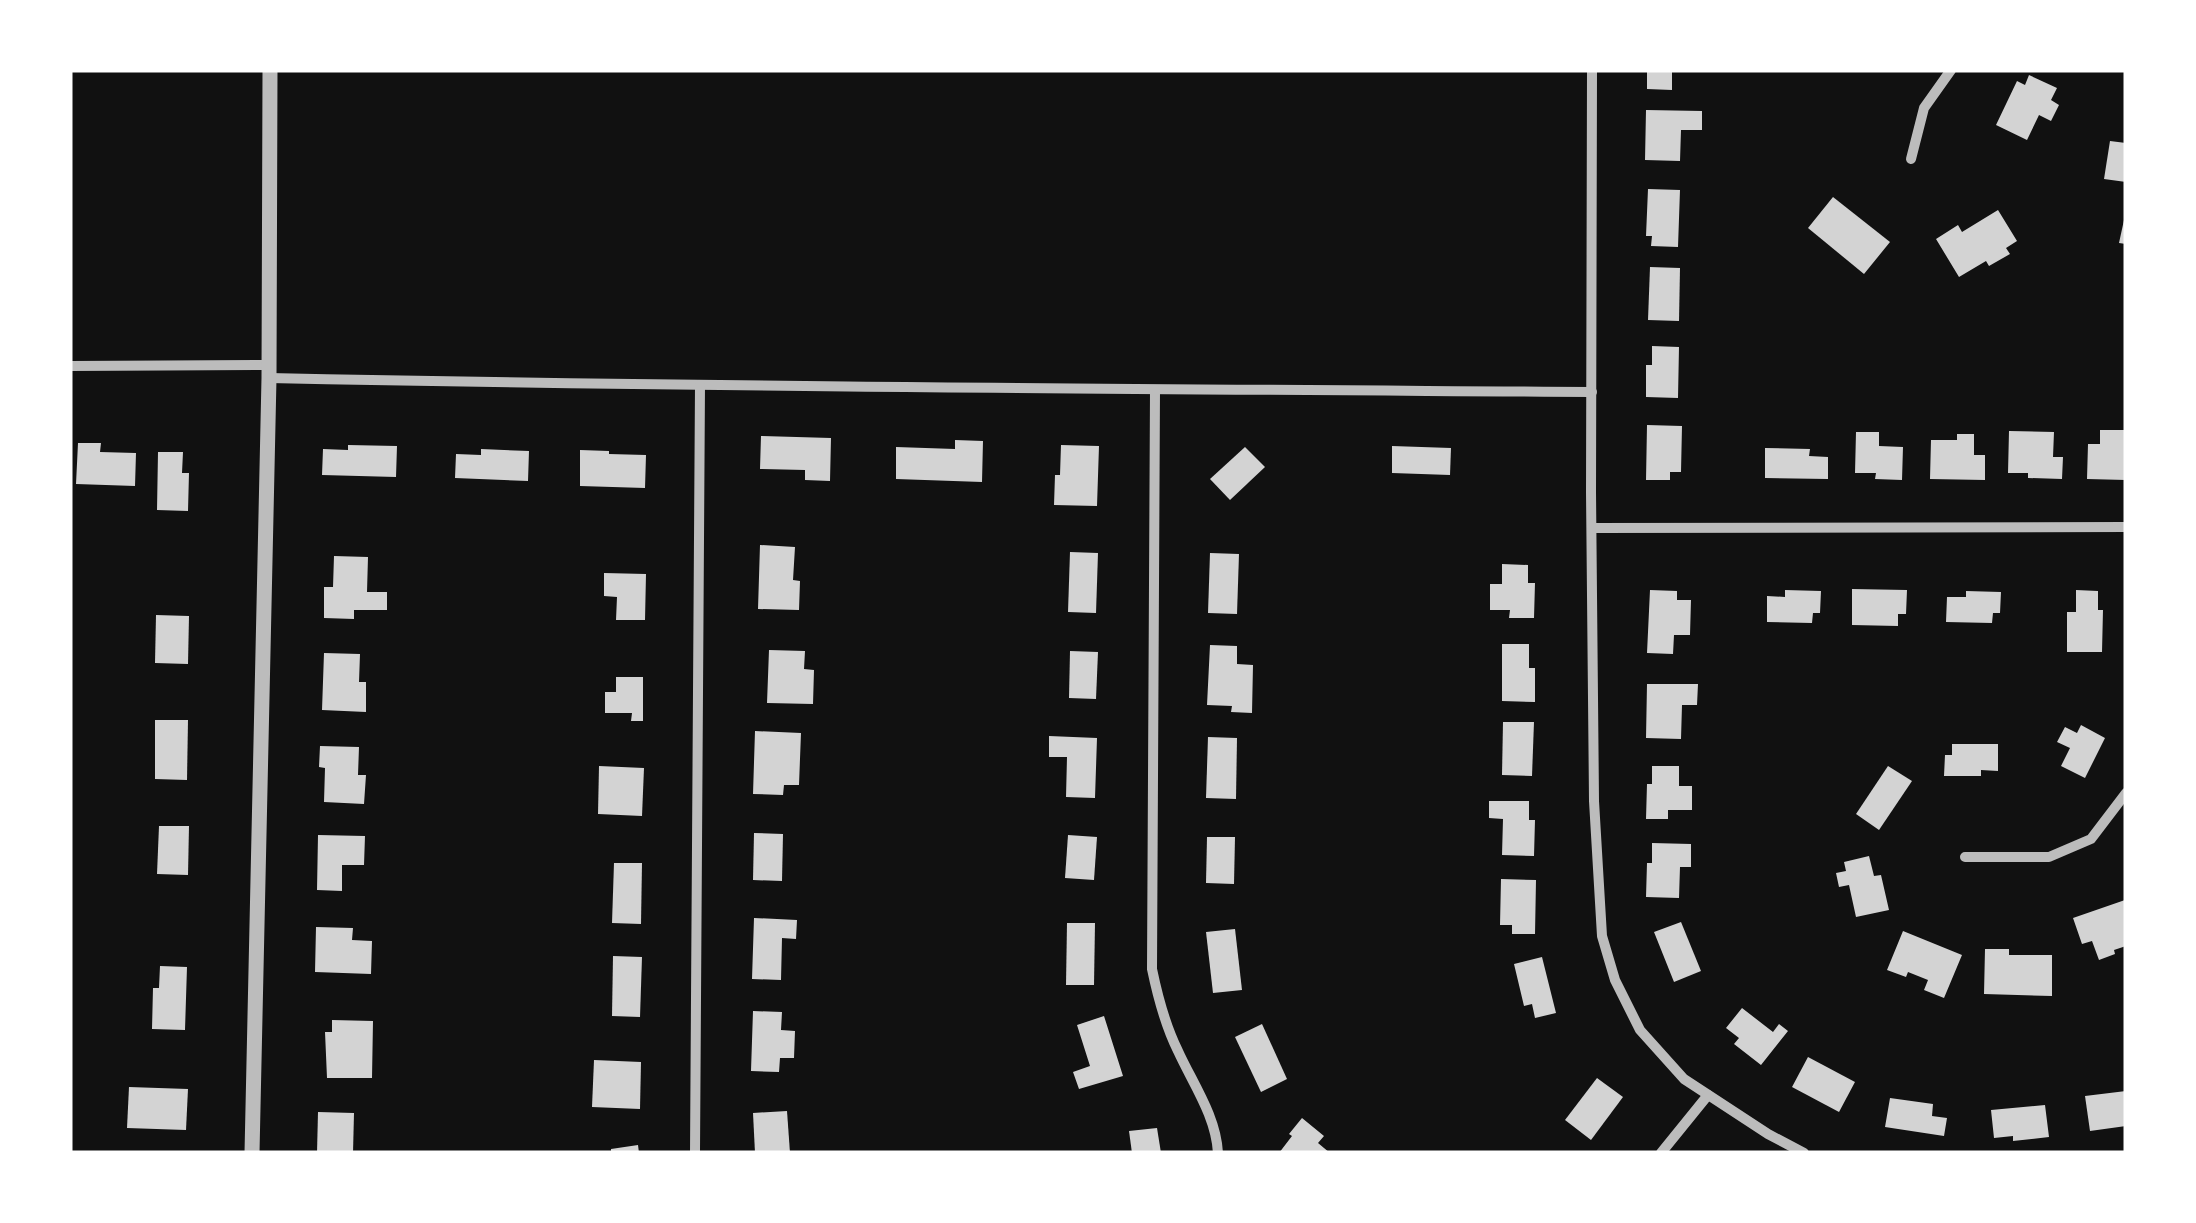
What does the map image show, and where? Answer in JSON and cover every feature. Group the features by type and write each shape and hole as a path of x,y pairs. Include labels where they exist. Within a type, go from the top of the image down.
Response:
{"street":[{"path":"252,1153 269,372 270,70"},
{"path":"1592,70 1594,801 1602,936 1615,980 1640,1030 1684,1080 1804,1153"},
{"path":"1911,159 1924,108 1952,70"},
{"path":"70,366 700,385 1592,392"},
{"path":"696,1153 700,385"},
{"path":"1155,390 1152,969 1160,1008 1202,1096 1218,1153"},
{"path":"1592,528 2126,527"},
{"path":"1965,857 2049,857 2091,839 2126,793"},
{"path":"1661,1153 1708,1095"}],"building":[{"path":"1647,70 1672,70 1672,90 1647,89"},
{"path":"2029,75 2057,88 2051,100 2059,105 2051,121 2039,115 2027,140 1996,125 2017,81 2025,85"},
{"path":"1646,110 1702,111 1702,130 1681,130 1680,161 1645,160"},
{"path":"2110,141 2126,143 2126,182 2104,179"},
{"path":"1648,189 1680,190 1678,247 1651,246 1652,236 1646,236"},
{"path":"1833,197 1890,242 1864,274 1808,228"},
{"path":"1998,210 2017,241 2006,248 2010,254 1989,266 1986,261 1959,277 1936,239 1958,225 1962,232"},
{"path":"2126,220 2126,244 2119,243"},
{"path":"1650,267 1680,268 1679,321 1648,320"},
{"path":"1652,346 1679,347 1678,398 1646,397 1646,365 1652,365"},
{"path":"1647,425 1682,426 1681,472 1670,472 1670,480 1646,480"},
{"path":"2100,430 2126,430 2126,480 2087,479 2088,444 2100,444"},
{"path":"2009,431 2054,432 2053,457 2063,457 2062,479 2008,473"},
{"path":"1856,432 1879,432 1879,446 1903,447 1902,480 1875,479 1876,473 1855,473"},
{"path":"1957,434 1974,434 1974,455 1985,455 1985,480 1930,479 1931,440 1957,440"},
{"path":"761,436 831,438 830,481 805,480 805,470 760,469"},
{"path":"955,440 983,441 982,482 896,479 896,447 955,449"},
{"path":"78,443 101,443 100,452 136,453 135,486 76,484"},
{"path":"348,445 397,446 396,477 322,475 323,449 348,450"},
{"path":"1061,445 1099,446 1097,506 1054,505"},
{"path":"1392,446 1451,448 1450,475 1392,473"},
{"path":"1245,447 1265,467 1230,500 1210,479"},
{"path":"1765,448 1810,449 1809,456 1828,457 1828,479 1765,478"},
{"path":"481,449 529,451 528,481 455,478 456,454 481,455"},
{"path":"580,450 646,455 645,488 580,486"},
{"path":"158,452 183,452 182,473 189,473 188,511 157,510"},
{"path":"760,545 795,547 793,580 800,581 799,610 758,609"},
{"path":"1070,552 1098,553 1096,613 1068,612"},
{"path":"1210,553 1239,554 1237,614 1208,613"},
{"path":"334,556 368,557 367,592 387,592 387,610 354,610 354,619 324,618 324,587 333,587"},
{"path":"1502,564 1528,565 1528,583 1535,583 1534,618 1509,618 1510,610 1490,610 1490,584 1502,584"},
{"path":"604,573 646,574 645,620 616,620 617,597 604,596"},
{"path":"1852,589 1907,590 1906,614 1898,614 1898,626 1852,625"},
{"path":"1650,590 1677,591 1677,600 1691,600 1690,635 1674,635 1673,654 1647,653"},
{"path":"1785,590 1821,591 1820,613 1813,613 1812,623 1767,622 1767,596 1785,597"},
{"path":"2076,590 2098,591 2098,610 2103,610 2102,652 2067,652 2067,612 2076,612"},
{"path":"1966,591 2001,592 2000,613 1993,613 1992,623 1946,622 1947,597 1966,597"},
{"path":"156,615 189,616 188,664 155,663"},
{"path":"1502,644 1529,644 1529,668 1535,668 1535,702 1502,701"},
{"path":"1210,645 1237,646 1237,664 1253,665 1252,713 1231,712 1232,706 1207,705"},
{"path":"769,650 805,651 804,669 814,670 813,704 767,703"},
{"path":"1070,651 1098,652 1096,699 1069,698"},
{"path":"324,653 360,654 359,682 366,682 366,712 322,710"},
{"path":"616,677 643,677 643,721 631,721 632,713 605,713 605,692 616,692"},
{"path":"1647,684 1698,684 1697,705 1682,705 1681,739 1646,738"},
{"path":"155,720 188,720 187,780 155,779"},
{"path":"1503,722 1534,722 1532,776 1502,775"},
{"path":"2081,725 2105,738 2085,778 2061,766 2070,748 2057,742 2065,727 2077,733"},
{"path":"755,731 801,733 799,785 784,785 783,795 753,794"},
{"path":"1049,736 1097,738 1095,798 1066,797 1067,757 1049,757"},
{"path":"1208,737 1237,738 1236,799 1206,798"},
{"path":"1952,744 1998,744 1998,771 1981,770 1981,776 1944,776 1945,755 1952,755"},
{"path":"320,746 359,747 358,775 366,775 364,804 324,802 325,768 319,767"},
{"path":"599,766 644,768 642,816 598,814"},
{"path":"1652,766 1679,766 1679,786 1692,786 1692,810 1668,810 1668,819 1646,819"},
{"path":"1888,766 1912,781 1879,830 1856,814"},
{"path":"1489,801 1529,801 1529,820 1535,820 1534,856 1502,855 1503,819 1489,818"},
{"path":"159,826 189,826 188,875 157,874"},
{"path":"754,833 783,834 782,881 753,880"},
{"path":"318,835 365,836 364,865 342,865 342,891 317,890"},
{"path":"1068,835 1097,837 1094,880 1065,878"},
{"path":"1207,837 1235,837 1234,884 1206,883"},
{"path":"1652,843 1691,844 1691,867 1680,867 1679,898 1646,897"},
{"path":"1869,856 1874,876 1881,875 1889,910 1856,917 1849,885 1839,887 1836,873 1846,871 1844,862"},
{"path":"614,863 642,863 641,924 612,923"},
{"path":"1501,879 1536,880 1535,934 1512,934 1512,925 1500,925"},
{"path":"2125,900 2126,946 2099,960 2092,941 2082,944 2073,918"},
{"path":"754,918 797,920 796,939 782,938 781,980 752,979"},
{"path":"1681,922 1701,971 1674,982 1654,932"},
{"path":"1067,923 1095,923 1094,985 1066,985"},
{"path":"316,927 353,928 352,940 372,941 371,974 315,972"},
{"path":"1235,929 1242,990 1213,993 1206,932"},
{"path":"1903,931 1962,955 1944,998 1924,990 1928,980 1908,972 1906,977 1887,970"},
{"path":"1985,949 2009,949 2009,955 2052,955 2052,996 1984,994"},
{"path":"613,956 642,957 640,1017 612,1016"},
{"path":"1542,957 1556,1013 1535,1018 1532,1004 1524,1006 1514,964"},
{"path":"160,966 187,967 185,1030 152,1029 153,988 159,988"},
{"path":"1742,1008 1773,1032 1779,1024 1788,1031 1761,1065 1734,1044 1739,1038 1726,1028"},
{"path":"753,1011 782,1012 781,1030 795,1031 794,1058 780,1058 779,1072 751,1071"},
{"path":"1104,1016 1123,1076 1079,1089 1073,1072 1090,1066 1077,1025"},
{"path":"332,1020 373,1021 372,1078 327,1078 325,1032 332,1032"},
{"path":"1262,1024 1287,1079 1261,1092 1235,1037"},
{"path":"1808,1057 1855,1082 1839,1112 1792,1087"},
{"path":"594,1060 641,1062 640,1109 592,1107"},
{"path":"1597,1078 1623,1097 1591,1140 1565,1120"},
{"path":"129,1087 188,1089 186,1130 127,1128"},
{"path":"2126,1091 2126,1126 2090,1131 2085,1096"},
{"path":"1890,1098 1933,1104 1932,1116 1947,1118 1944,1136 1885,1127"},
{"path":"2045,1105 2049,1137 2013,1141 2013,1136 1994,1138 1991,1110"},
{"path":"787,1111 790,1153 755,1153 753,1113"},
{"path":"318,1112 354,1113 353,1153 317,1153"},
{"path":"1302,1118 1324,1136 1318,1143 1330,1153 1279,1153"},
{"path":"1157,1128 1161,1153 1132,1153 1129,1131"},
{"path":"638,1145 639,1153 611,1153 611,1149"}]}
